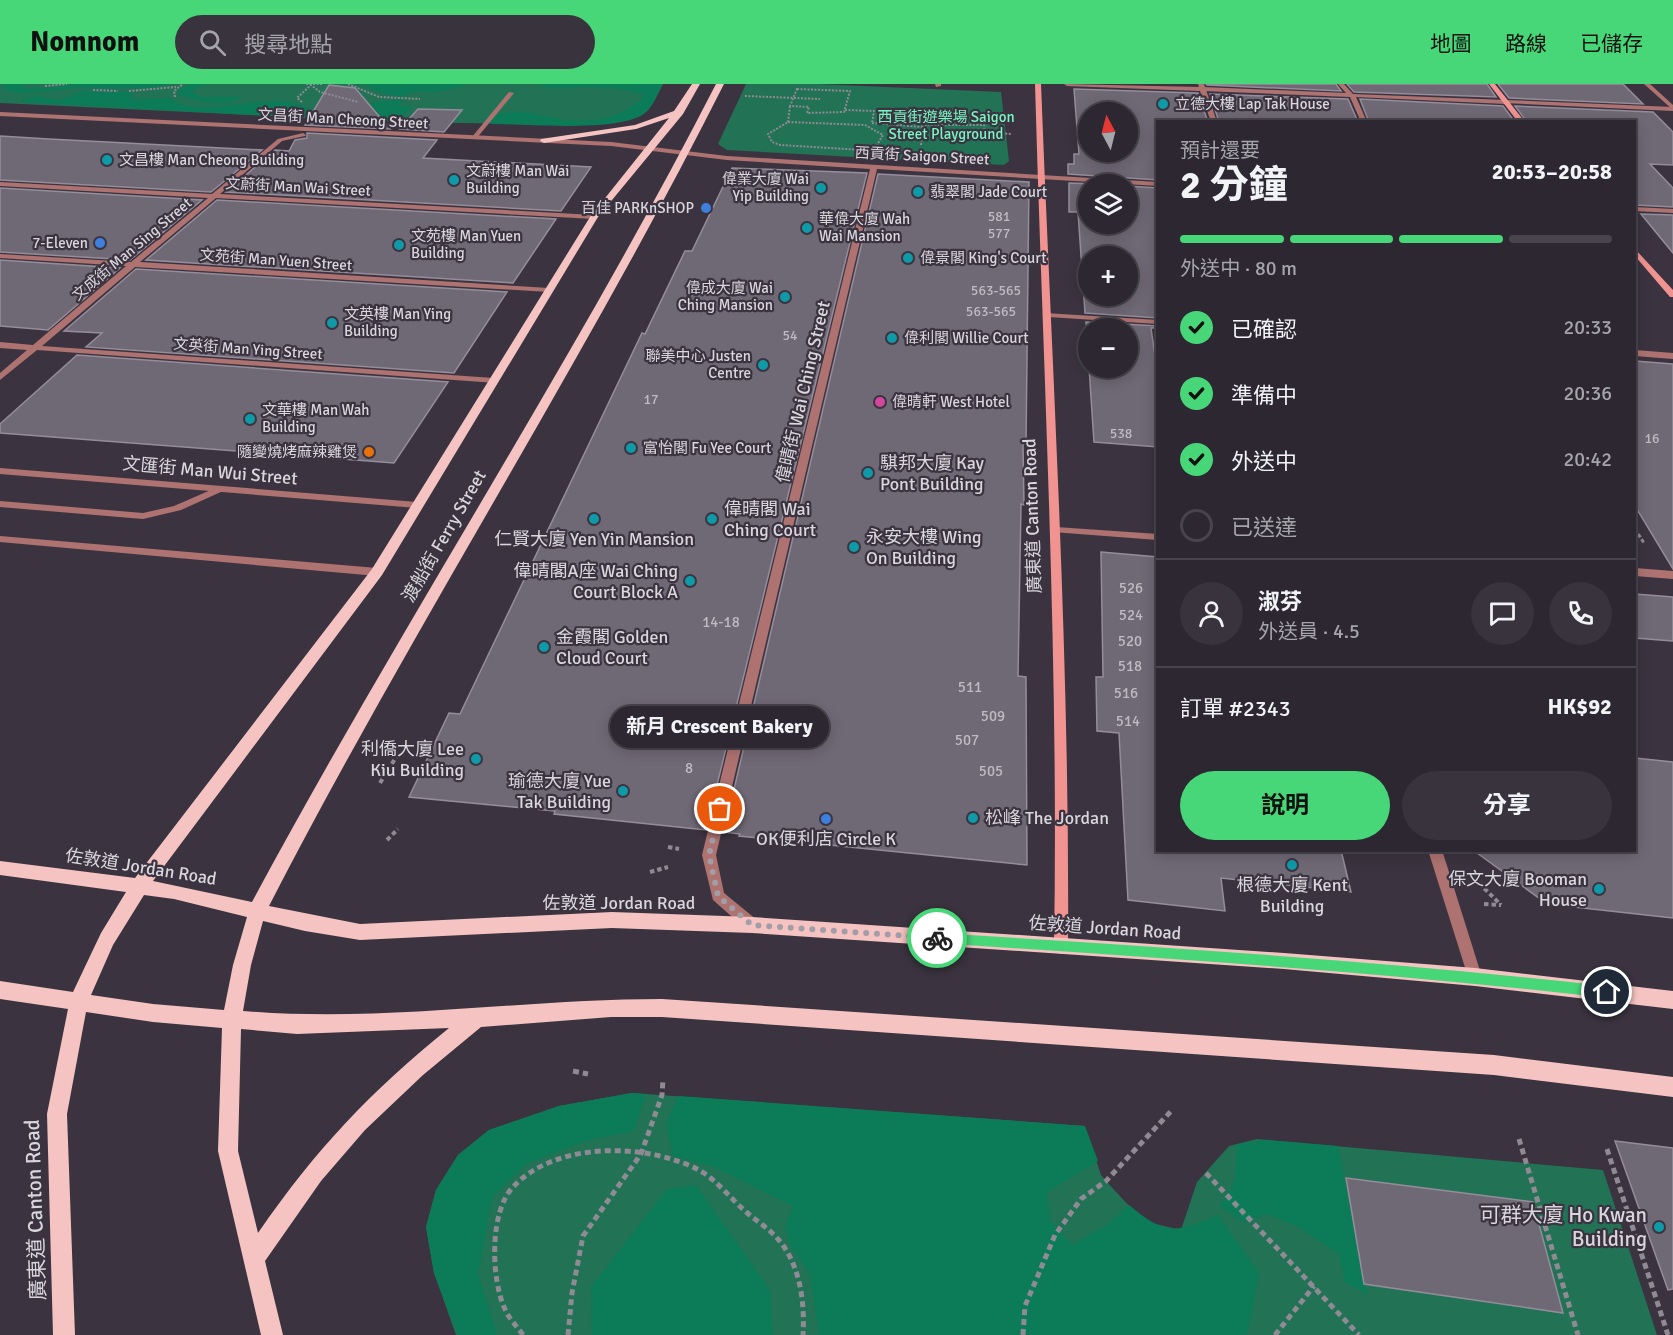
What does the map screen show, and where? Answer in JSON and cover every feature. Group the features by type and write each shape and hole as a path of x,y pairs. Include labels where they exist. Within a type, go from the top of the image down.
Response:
{"main road":[{"name":"渡船街 Ferry Street","path":"140,885 376,572 594,217 614,187 650,150 680,112 696,84"},
{"name":"渡船街 Ferry Street","path":"232,1019 242,965 257,911 311,808 553,390 684,155 720,84"},
{"name":"廣東道 Canton Road","path":"1038,84 1056,530 1061,946"},
{"path":"1492,84 1520,120"},
{"path":"544,141 636,127 680,112"},
{"path":"1636,252 1673,295"},
{"name":"佐敦道 Jordan Road","path":"0,868 140,885 209,898 305,923 360,932 612,920 752,925 1284,961 1475,977 1673,1000"},
{"name":"廣東道 Canton Road","path":"64,1335 57,1114 79,1000 107,939 140,885"},
{"path":"0,990 79,1000 153,1013 297,1025 477,1018 555,1011 662,1008 1494,1065 1673,1087"},
{"path":"254,1259 322,1162 401,1080 477,1018"},
{"path":"232,1019 228,1151 272,1335"}],"street":[{"path":"1067,84 1202,87 1352,96 1673,108"},
{"path":"1341,84 1352,96 1363,120"},
{"path":"1647,84 1673,108"},
{"path":"1202,87 1213,120"},
{"path":"474,138 511,93"},
{"name":"文昌街 Man Cheong Street","path":"0,114 322,132 611,144 684,155"},
{"path":"267,129 280,140"},
{"name":"文成街 Man Sing Street","path":"0,377 280,140 322,132"},
{"name":"西貢街 Saigon Street","path":"684,155 1156,184"},
{"name":"偉晴街 Wai Ching Street","path":"752,925 718,896 709,855 874,167"},
{"name":"文蔚街 Man Wai Street","path":"0,184 594,217"},
{"path":"1636,209 1673,211"},
{"name":"文苑街 Man Yuen Street","path":"0,256 549,290"},
{"path":"1048,315 1156,322"},
{"name":"文英街 Man Ying Street","path":"0,345 493,381"},
{"path":"1636,353 1673,356"},
{"name":"文匯街 Man Wui Street","path":"0,471 417,505"},
{"path":"0,504 143,516 177,508 220,489"},
{"path":"1056,530 1156,537"},
{"path":"0,539 376,572"},
{"path":"1636,572 1673,575"},
{"path":"1436,852 1475,977"}],"path":[{"path":"45,86 67,84"},
{"path":"306,84 322,84"},
{"path":"348,84 379,97 420,99"},
{"path":"310,85 320,92 365,104"},
{"path":"788,122 790,106 797,89 850,91 845,110 840,114 807,112 809,107 790,106"},
{"path":"741,96 820,99"},
{"path":"840,100 847,100"},
{"path":"845,110 874,111 871,127"},
{"path":"984,118 985,132 1014,134"},
{"path":"872,123 923,127 939,124 984,125"},
{"path":"921,152 923,127"},
{"path":"863,150 875,150"},
{"path":"381,783 398,754"},
{"path":"387,840 398,829"},
{"path":"650,872 668,867"},
{"path":"573,1071 588,1074"},
{"path":"568,1335 572,1293 583,1236 641,1154 662,1095 663,1079"},
{"path":"1023,1335 1025,1306 1055,1235 1081,1199 1106,1181 1173,1109"},
{"path":"1519,1139 1578,1335"},
{"path":"1607,1149 1668,1335"},
{"path":"523,1335 503,1306 494,1253 500,1206 513,1187 537,1171 577,1153 641,1154 699,1169 723,1193 778,1240 798,1277 803,1335"},
{"path":"1206,1173 1359,1335"},
{"path":"1275,1335 1314,1286"}],"green space":[{"path":"0,84 663,84 649,109 641,116 590,125 398,122 0,103"},
{"path":"5,84 24,84 22,88 36,89 77,84 175,84 148,88 79,88 15,93 2,88"},
{"path":"189,84 207,84 191,91 201,97 243,97 220,103 179,95 179,90"},
{"path":"362,84 464,84 462,87 436,92 412,91 406,96 394,96"},
{"path":"537,84 663,84 646,112 634,119 617,123 550,126 493,124 482,121 511,112 532,113 559,119 594,120 627,110 645,95 609,88 554,88"},
{"name":"西貢街遊樂場 Saigon Street Playground","path":"746,84 817,84 1001,92 1009,161 1004,165 727,150 718,144"},
{"path":"82,91 133,92 131,97 133,99 170,98 184,105 201,107 279,101 297,104 312,111 307,118 20,102 35,96 60,100"},
{"path":"404,100 398,106 412,106 398,122 321,118 380,101"},
{"path":"632,1093 1085,1126 1101,1175 1106,1181 1143,1221 1181,1230 1197,1182 1229,1146 1257,1139 1603,1170 1657,1335 456,1335 434,1273 426,1227 436,1190 458,1155 489,1130 559,1106"},
{"path":"632,1093 646,1094 634,1131 585,1141 526,1164 492,1197 478,1274 497,1335 458,1335 434,1273 426,1227 436,1190 458,1155 489,1130 559,1106"},
{"path":"678,1096 1085,1126 1098,1161 1047,1192 1050,1220 1072,1245 1111,1222 1129,1205 1162,1227 1181,1228 1218,1215 1259,1273 1248,1331 1245,1335 819,1335 810,1273 791,1247 785,1227 793,1206 714,1167 673,1156 666,1124"},
{"path":"1266,1140 1338,1146 1367,1295 1345,1282 1339,1254 1298,1227 1267,1214 1243,1222 1219,1206 1235,1181 1237,1144"},
{"path":"696,1185 770,1290 773,1335 592,1335 591,1287 667,1189"}],"building":[{"path":"1336,84 1341,91 1207,85"},
{"path":"1347,84 1487,84 1496,97 1354,92"},
{"path":"1498,84 1623,84 1643,104 1509,98"},
{"path":"329,85 355,88 390,129 305,125"},
{"path":"1074,89 1198,93 1207,120 1156,120 1156,180 1138,179 1138,174 1068,174 1068,164 1074,164 1074,154 1078,154 1078,162 1138,162 1138,102 1078,102 1078,141"},
{"path":"1210,94 1348,99 1357,120 1218,120"},
{"path":"1360,99 1503,106 1514,120 1368,120"},
{"path":"1515,106 1653,112 1673,132 1673,165 1650,164 1673,188 1673,207 1636,205 1636,120 1526,120"},
{"path":"418,109 462,110 444,132 400,129"},
{"name":"文蔚樓 Man Wai Building","path":"307,133 437,140 423,158 591,167 561,211 226,192 275,150 289,151 295,140 307,138"},
{"name":"文昌樓 Man Cheong Building","path":"0,136 262,150 211,192 0,180"},
{"path":"732,168 867,173 706,830 554,814 555,811 409,797 449,713 460,714 642,333 645,334 685,251 692,251"},
{"path":"878,174 1029,182 1026,444 1023,444 1024,505 1021,504 1018,676 1026,677 1027,865 739,836 740,834 724,832"},
{"path":"1069,183 1078,183 1078,212 1069,212"},
{"path":"1138,187 1156,188 1156,318 1085,313 1085,306 1138,306 1138,246 1080,246 1080,234 1138,234"},
{"path":"0,188 202,200 130,260 0,252"},
{"name":"文苑樓 Man Yuen Building","path":"217,200 556,219 513,283 146,260"},
{"path":"1641,214 1673,215 1673,253"},
{"path":"0,260 120,268 48,330 0,326"},
{"path":"136,269 507,292 454,373 86,347 102,333 64,331"},
{"path":"1138,325 1156,326 1156,328 1151,328 1156,363 1156,447 1094,442 1090,378 1138,378"},
{"name":"文華樓 Man Wah Building","path":"77,355 448,382 394,463 0,433 0,424"},
{"path":"1636,361 1673,364 1673,569 1636,508"},
{"path":"1101,552 1156,557 1156,852 1341,852 1351,892 1221,878 1225,911 1128,900 1119,733 1097,731 1096,677 1103,677"},
{"path":"1636,594 1673,597 1673,641 1636,638"},
{"name":"保文大廈 Booman House","path":"1636,758 1673,762 1673,918 1547,904 1476,852 1636,852"},
{"name":"可群大廈 Ho Kwan Building","path":"1615,1141 1673,1148 1673,1289 1668,1290"},
{"path":"1346,1178 1533,1202 1563,1313 1364,1284"}],"way so far":[{"path":"720,809 709,855 718,896 752,925 937,938"}],"place":[{"name":"立德大樓 Lap Tak House","path":"1163,104"},
{"name":"文昌樓 Man Cheong Building","path":"107,160"},
{"name":"文蔚樓 Man Wai Building","path":"454,180"},
{"name":"偉業大廈 Wai Yip Building","path":"821,188"},
{"name":"翡翠閣 Jade Court","path":"918,192"},
{"name":"百佳 PARKnSHOP","path":"706,208"},
{"name":"華偉大廈 Wah Wai Mansion","path":"807,228"},
{"name":"7-Eleven","path":"100,243"},
{"name":"文苑樓 Man Yuen Building","path":"399,245"},
{"name":"偉景閣 King's Court","path":"908,258"},
{"name":"偉成大廈 Wai Ching Mansion","path":"785,297"},
{"name":"文英樓 Man Ying Building","path":"332,323"},
{"name":"偉利閣 Willie Court","path":"892,338"},
{"name":"聯美中心 Justen Centre","path":"763,365"},
{"name":"偉晴軒 West Hotel","path":"880,402"},
{"name":"文華樓 Man Wah Building","path":"250,419"},
{"name":"富怡閣 Fu Yee Court","path":"631,448"},
{"name":"隨變燒烤麻辣雞煲","path":"369,452"},
{"name":"騏邦大廈 Kay Pont Building","path":"868,473"},
{"name":"仁賢大廈 Yen Yin Mansion","path":"594,519"},
{"name":"偉晴閣 Wai Ching Court","path":"712,519"},
{"name":"永安大樓 Wing On Building","path":"854,547"},
{"name":"偉晴閣A座 Wai Ching Court Block A","path":"690,581"},
{"name":"金霞閣 Golden Cloud Court","path":"544,647"},
{"name":"利僑大廈 Lee Kiu Building","path":"476,759"},
{"name":"瑜德大廈 Yue Tak Building","path":"623,791"},
{"name":"新月 Crescent Bakery","path":"720,809"},
{"name":"松峰 The Jordan","path":"973,818"},
{"name":"OK便利店 Circle K","path":"826,819"},
{"name":"根德大廈 Kent Building","path":"1292,865"},
{"name":"保文大廈 Booman House","path":"1599,889"},
{"name":"可群大廈 Ho Kwan Building","path":"1659,1227"}],"route":[{"path":"937,938 1284,961 1475,977 1607,992"}]}
